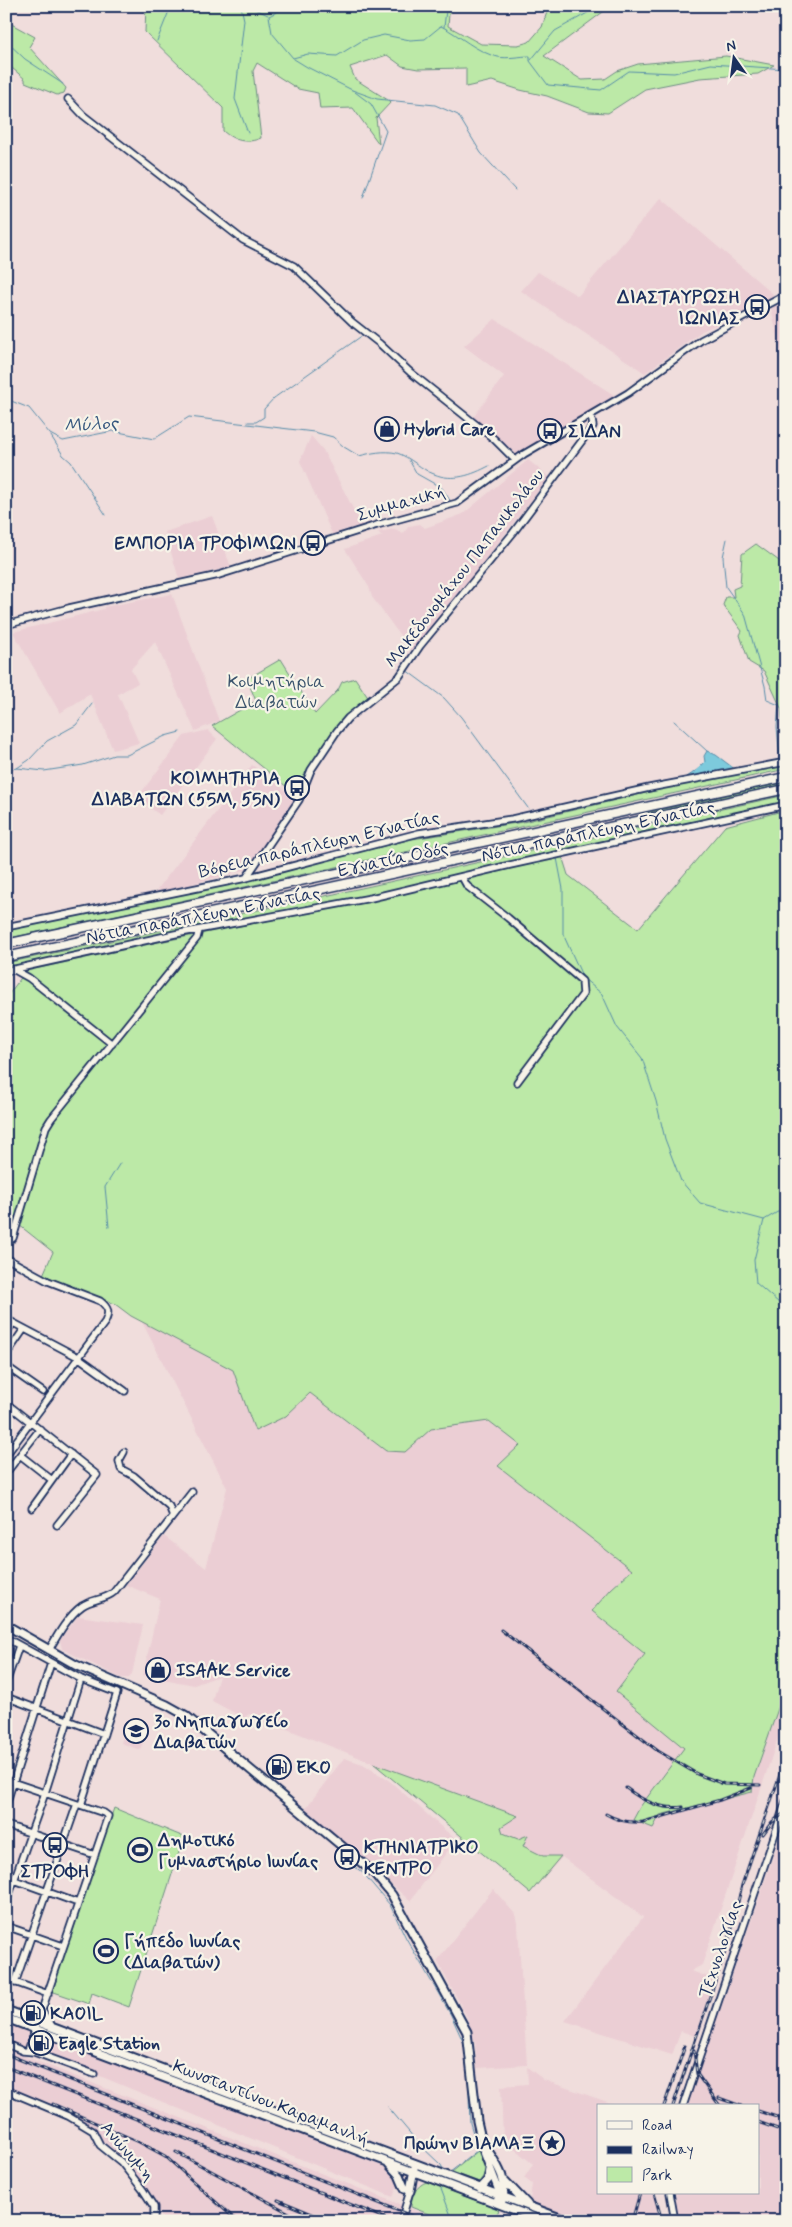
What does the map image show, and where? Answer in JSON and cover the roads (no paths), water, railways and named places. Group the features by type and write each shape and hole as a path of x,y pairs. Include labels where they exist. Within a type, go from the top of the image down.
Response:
{"highway":[{"name":"Εγνατία Οδός","path":"6,944 786,777"},
{"name":"Εγνατία Οδός","path":"6,957 786,789"}],"main road":[{"path":"6,1626 81,1668 167,1705 185,1715 382,1882 391,1893 408,1922 467,2032 477,2122 500,2200 544,2221"},
{"name":"Κωνσταντίνου Καραμανλή","path":"6,2010 37,2026 384,2161 500,2200"},
{"path":"42,2012 51,2027"},
{"name":"Κωνσταντίνου Καραμανλή","path":"6,2018 37,2026 51,2027 480,2188 500,2200"},
{"path":"482,2143 503,2179 514,2192 534,2208"},
{"path":"384,2161 399,2175 407,2190"},
{"path":"407,2190 414,2163"},
{"path":"480,2188 488,2179 490,2167"},
{"path":"407,2190 418,2181 429,2177"},
{"path":"500,2200 503,2179"},
{"path":"500,2200 534,2208 568,2221"}],"street":[{"path":"68,99 83,115 241,238 294,266 352,322 380,344 410,372 494,439 515,460"},
{"name":"Συμμαχική","path":"6,625 69,608 219,575 377,525 446,506 466,497 515,460 628,393 696,343 786,295"},
{"name":"Μακεδονομάχου Παπανικολάου","path":"246,878 299,800 311,770 337,731 348,718 399,676 420,646 513,533 592,426 591,415"},
{"name":"Βόρεια παράπλευρη Εγνατίας","path":"6,927 246,878 419,833 512,819 684,781 786,762"},
{"name":"Νότια παράπλευρη Εγνατίας","path":"6,971 199,930 371,898 786,804"},
{"path":"462,876 466,886 508,918 582,981 584,985 583,994 517,1082"},
{"path":"6,1242 12,1238 46,1127 57,1110 197,938 199,930"},
{"path":"13,969 29,978 112,1044"},
{"path":"6,1258 48,1281 100,1301 107,1306 108,1316 6,1454"},
{"path":"6,1319 78,1357 125,1391"},
{"path":"6,1333 13,1323"},
{"path":"6,1355 24,1329"},
{"path":"6,1366 43,1392"},
{"path":"6,1403 97,1475 57,1525"},
{"path":"6,1473 40,1428"},
{"path":"124,1452 119,1461 120,1469 134,1476 169,1506 173,1516"},
{"path":"32,1508 71,1454"},
{"path":"20,1455 52,1480"},
{"path":"48,1650 60,1631 82,1606 114,1592 192,1492"},
{"path":"6,1638 81,1679 117,1693 79,1804 62,1844 15,1983"},
{"path":"6,1683 19,1646"},
{"path":"6,1805 51,1664"},
{"path":"6,1903 45,1793 81,1679"},
{"path":"6,1697 104,1734"},
{"path":"6,1780 107,1814 107,1823 28,2051"},
{"name":"Τεχνολογίας","path":"684,2104 786,1801"},
{"path":"6,1825 95,1855"},
{"path":"6,1877 78,1903"},
{"path":"6,1926 63,1946"},
{"path":"6,1980 48,1994"},
{"path":"6,2044 94,2074"},
{"name":"Ανώνυμη","path":"6,2090 68,2116 93,2132 100,2145 121,2162 143,2190 154,2207 154,2221"},
{"path":"401,2221 406,2206 407,2190"},
{"path":"670,2194 675,2221"}],"water":[{"path":"707,751 716,755 736,770 688,778 705,762 704,756"}],"waterway":[{"path":"157,41 171,6"},
{"path":"241,6 244,20 235,99 248,133"},
{"path":"248,6 268,15"},
{"path":"288,6 269,16 272,33 293,58 308,54 337,56 363,40 384,35 410,40 425,39 441,26 490,55 506,58 530,56 530,61 548,85 601,90 629,71 674,73 711,64 786,69"},
{"path":"444,27 446,10 449,6"},
{"path":"531,60 555,31 600,6"},
{"path":"6,41 25,59 63,84"},
{"path":"294,59 352,90"},
{"path":"352,90 377,99 435,105 458,115 481,153 515,190"},
{"path":"355,92 371,104 386,131 363,198"},
{"path":"248,422 256,422 264,417 264,409 274,398 363,335"},
{"name":"Μύλος","path":"6,399 29,408 50,434 63,441 113,431 154,439 189,417 314,432 333,437 344,447 359,456 382,452 397,453 407,457 429,472 441,476 462,476 489,466"},
{"path":"51,436 63,455 71,462 106,515"},
{"path":"409,460 417,474 442,488 451,502"},
{"path":"727,539 723,557 726,587 745,614 765,686 767,700 779,705 777,727 780,758"},
{"path":"406,670 444,698 461,717 528,808"},
{"path":"6,770 17,768 29,760 47,741 76,725 92,704"},
{"path":"674,721 707,751"},
{"path":"17,768 44,771 83,765 114,755 127,755 165,736 180,732"},
{"path":"557,858 563,889 563,934 583,978 602,994 617,1027 642,1058 656,1101 665,1139 681,1181 700,1203 764,1220"},
{"path":"786,865 786,886"},
{"path":"109,1227 105,1187 120,1163"},
{"path":"786,1207 764,1220 754,1260 756,1283 786,1309"},
{"path":"699,2069 784,1816"},
{"path":"345,1859 363,1873 390,1905 406,1938 451,2015 466,2048"},
{"path":"449,2173 478,2150 470,2123 468,2069"},
{"path":"687,2104 696,2078"},
{"path":"388,2107 420,2145 441,2165 444,2171"},
{"path":"441,2189 453,2221"},
{"path":"674,2194 678,2221"}],"railway":[{"path":"501,1630 658,1751 697,1774 724,1784 760,1785"},
{"path":"674,2104 729,1940 742,1885 786,1757"},
{"path":"626,1788 653,1804 675,1808 683,1807"},
{"path":"606,1814 624,1821 643,1822 720,1800 751,1788"},
{"path":"763,1834 772,1822 786,1812"},
{"path":"665,2104 685,2046"},
{"path":"694,2051 697,2074 719,2104"},
{"path":"6,2054 424,2221"},
{"path":"6,2067 392,2221"},
{"path":"719,2098 736,2104"},
{"path":"53,2104 139,2142 165,2156 237,2221"},
{"path":"760,2112 786,2120"},
{"path":"760,2123 786,2132"},
{"path":"176,2152 304,2221"},
{"path":"634,2214 640,2194"},
{"path":"654,2194 662,2221"},
{"path":"278,2200 329,2221"}],"place":[{"name":"ΔΙΑΣΤΑΥΡΩΣΗ ΙΩΝΙΑΣ","path":"757,307"},
{"name":"Hybrid Care","path":"387,429"},
{"name":"ΣΙΔΑΝ","path":"550,431"},
{"name":"ΕΜΠΟΡΙΑ ΤΡΟΦΙΜΩΝ","path":"313,543"},
{"name":"ΚΟΙΜΗΤΗΡΙΑ ΔΙΑΒΑΤΩΝ (55Μ, 55Ν)","path":"297,788"},
{"name":"ISAAK Service","path":"158,1670"},
{"name":"3ο Νηπιαγωγείο Διαβατών","path":"136,1731"},
{"name":"EKO","path":"279,1767"},
{"name":"ΣΤΡΟΦΗ","path":"55,1845"},
{"name":"Δημοτικό Γυμναστήριο Ιωνίας","path":"140,1850"},
{"name":"ΚΤΗΝΙΑΤΡΙΚΟ ΚΕΝΤΡΟ","path":"347,1857"},
{"name":"Γήπεδο Ιωνίας (Διαβατών)","path":"106,1951"},
{"name":"KAOIL","path":"33,2013"},
{"name":"Eagle Station","path":"41,2043"},
{"name":"Πρώην ΒΙΑΜΑΞ","path":"552,2143"}],"park label":[{"name":"Κοιμητήρια Διαβατών","path":"276,691"}]}
